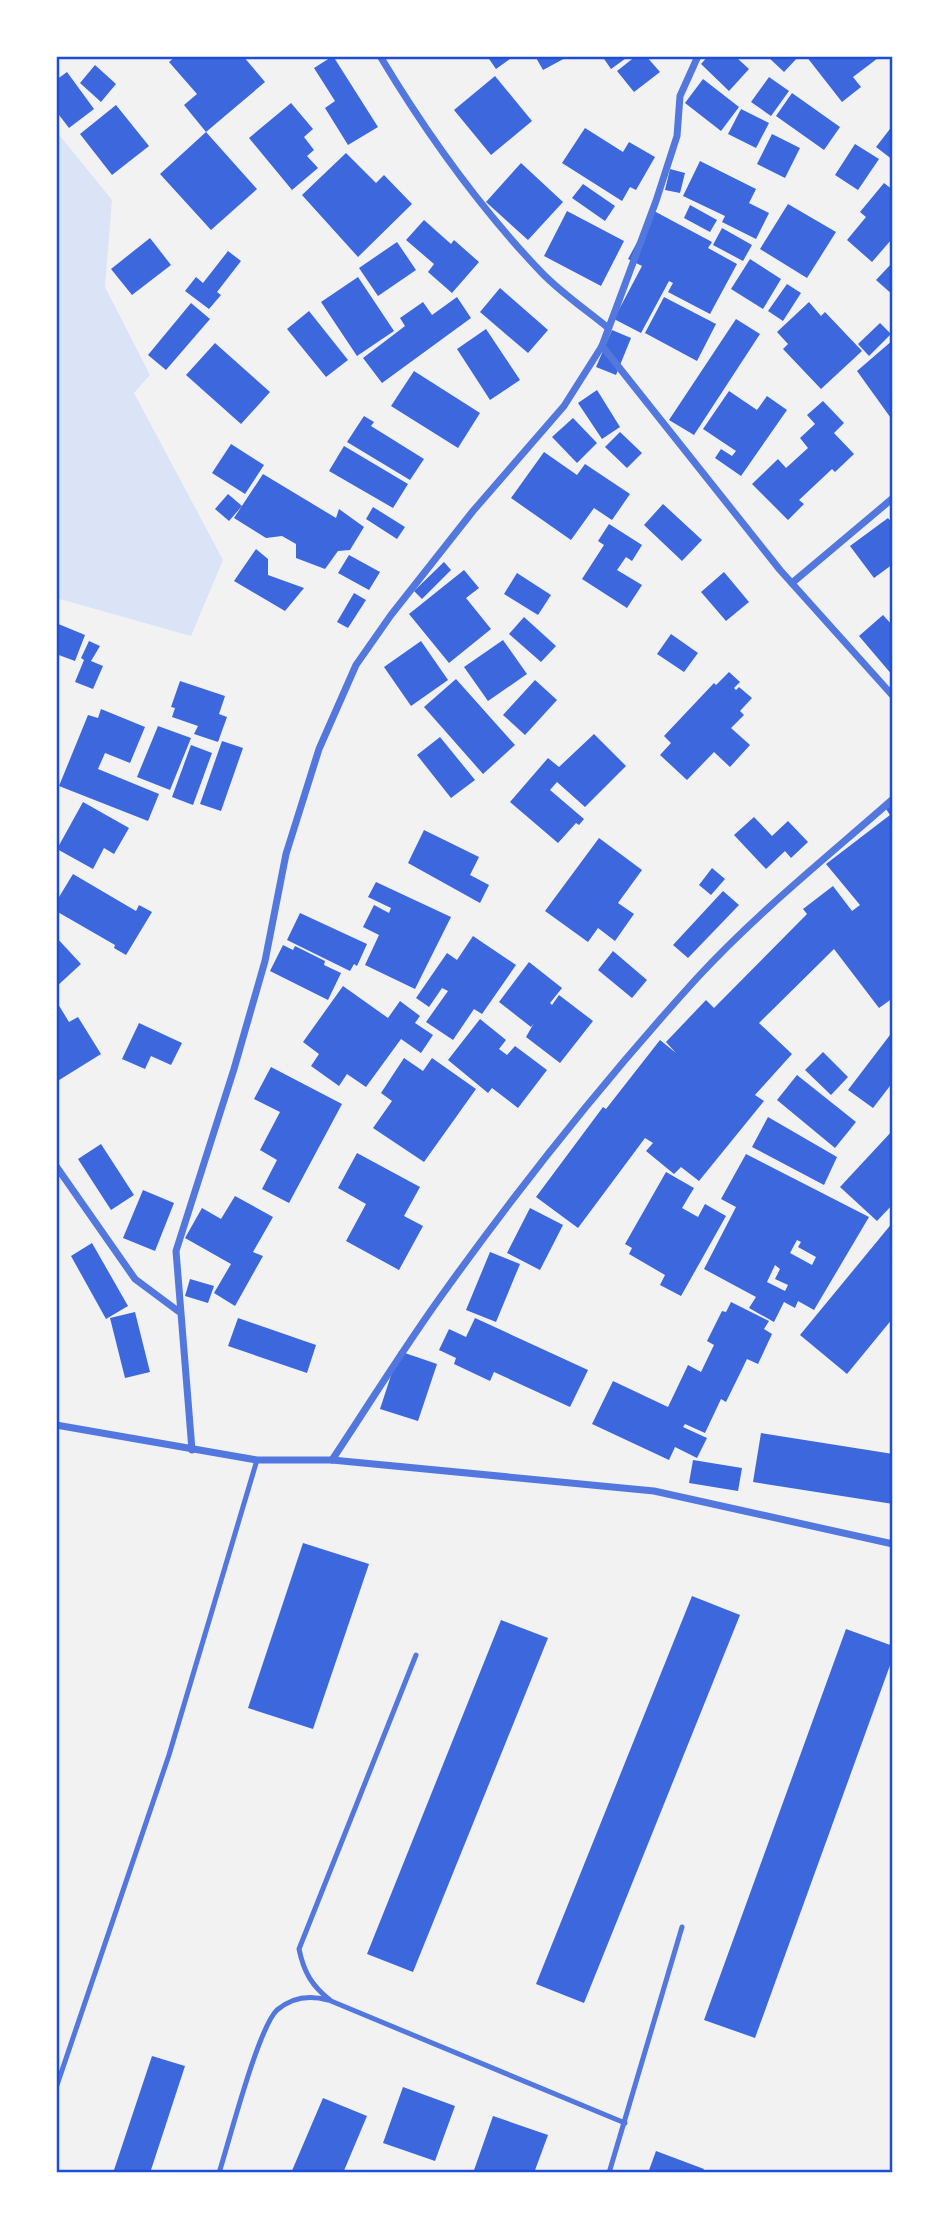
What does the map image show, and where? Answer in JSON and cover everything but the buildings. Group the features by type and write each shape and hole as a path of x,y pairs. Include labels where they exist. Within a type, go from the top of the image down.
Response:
{"street":[{"path":"380,56 433,136 495,219 542,274 607,327"},
{"path":"192,1450 178,1311 176,1251 245,1033 265,961 286,854 319,749 356,665 391,615 473,511 564,406 602,346 677,136 680,96 698,56"},
{"path":"602,346 792,583 893,696"},
{"path":"792,583 893,498"},
{"path":"331,1460 461,1268 641,1044 698,977 754,923 893,799"},
{"path":"56,1167 135,1279 178,1311"},
{"path":"56,1425 257,1460 331,1460 654,1491 893,1544"}],"lane":[{"path":"56,2088 169,1755 257,1460"},
{"path":"331,2001 314,1987 304,1969 299,1949 416,1656"},
{"path":"609,2173 682,1927"},
{"path":"219,2173 267,2023 276,2011 302,1998 331,2001 625,2123"}],"shaded area":[{"path":"56,131 112,200 105,287 150,375 134,393 223,560 191,636 56,598"}]}
